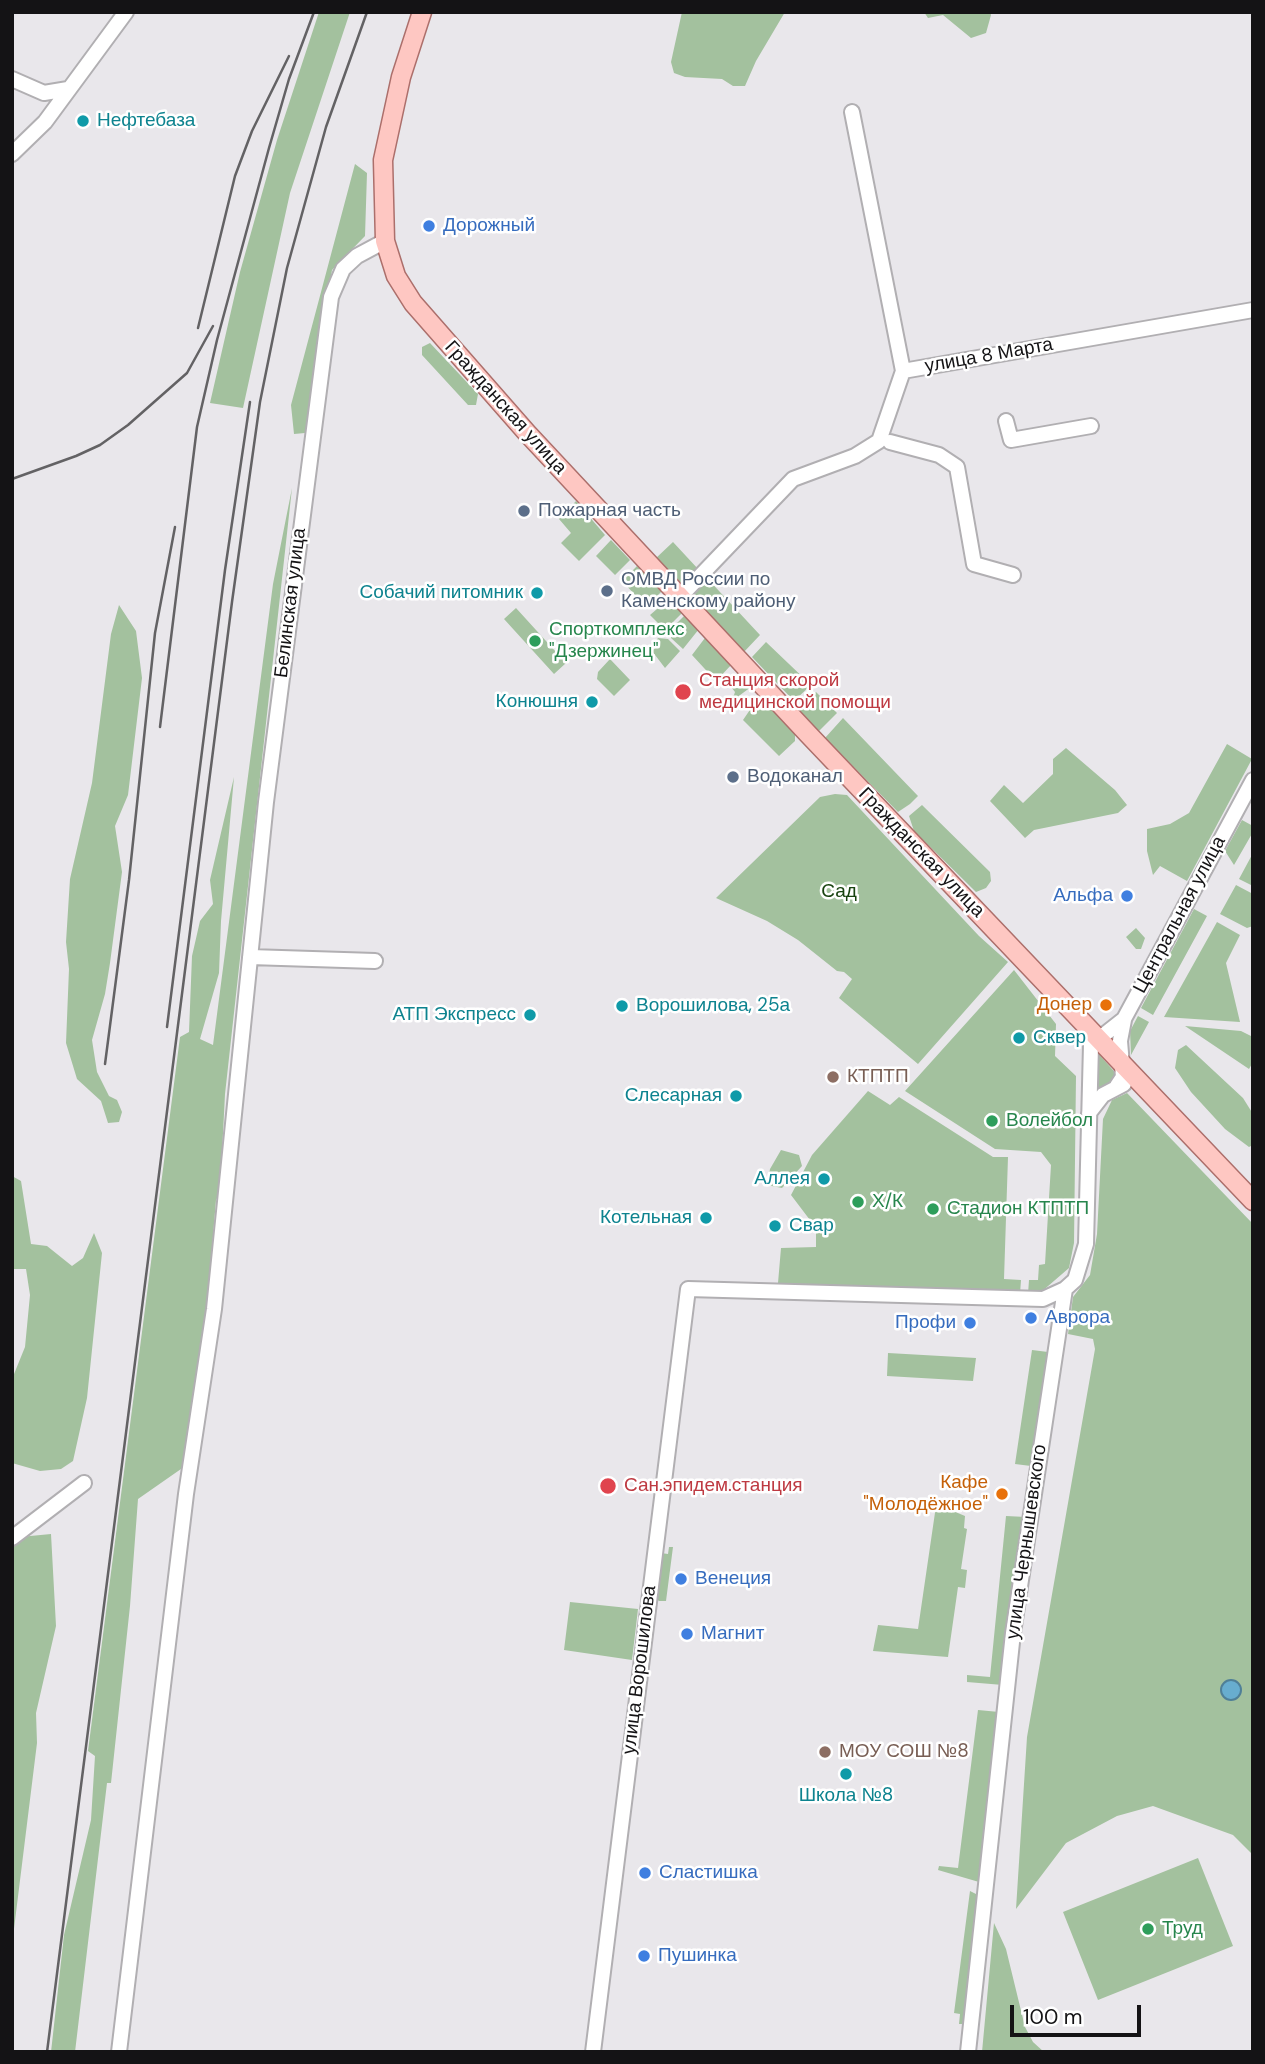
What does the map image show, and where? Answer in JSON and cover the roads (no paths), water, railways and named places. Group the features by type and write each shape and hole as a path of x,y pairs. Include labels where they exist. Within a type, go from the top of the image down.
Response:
{"main road":[{"path":"385,241 383,160 401,77 422,12"},
{"name":"Гражданская улица","path":"385,241 396,276 427,321 680,597 1129,1074 1253,1201"}],"street":[{"path":"12,153 45,121 126,12"},
{"path":"12,79 44,93 68,89"},
{"name":"улица 8 Марта","path":"852,111 903,371 1253,310"},
{"name":"Белинская улица","path":"119,2052 184,1507 214,1309 220,1223 229,1169 266,802 331,296 344,269 357,256 385,241"},
{"path":"680,597 793,479 855,456 878,441 903,371"},
{"path":"1006,421 1011,440 1091,426"},
{"path":"890,442 939,455 957,467 974,564 1013,575"},
{"name":"Центральная улица","path":"1100,1043 1124,1018 1253,780"},
{"path":"250,957 375,961"},
{"name":"улица Чернышевского","path":"968,2052 1013,1633 1065,1289 1075,1280 1086,1244 1088,1114 1100,1043 1124,1018"},
{"path":"1088,1114 1103,1095 1129,1074"},
{"name":"улица Ворошилова","path":"593,2052 688,1289 1043,1299 1065,1289"},
{"path":"12,1538 83,1483"}],"water":[{"path":"1231,1680 1238,1683 1241,1690 1238,1697 1231,1700 1224,1697 1221,1690 1224,1683"}],"railway":[{"path":"160,727 197,427 217,340 269,148 289,79 314,12"},
{"path":"47,2052 232,602 260,402 287,268 326,127 367,12"},
{"path":"198,328 235,176 252,131 289,56"},
{"path":"12,479 100,445 128,425 187,373 213,326"},
{"path":"167,1027 225,570 250,402"},
{"path":"105,1064 129,880 155,633 175,527"}],"place":[{"name":"Нефтебаза","path":"83,121"},
{"name":"Дорожный","path":"429,226"},
{"name":"Пожарная часть","path":"524,511"},
{"name":"ОМВД России по Каменскому району","path":"607,591"},
{"name":"Собачий питомник","path":"537,593"},
{"name":"Спорткомплекс \"Дзержинец\"","path":"535,641"},
{"name":"Станция скорой медицинской помощи","path":"683,692"},
{"name":"Конюшня","path":"592,702"},
{"name":"Водоканал","path":"733,777"},
{"name":"Альфа","path":"1127,896"},
{"name":"Донер","path":"1106,1005"},
{"name":"Ворошилова, 25а","path":"622,1006"},
{"name":"АТП Экспресс","path":"530,1015"},
{"name":"Сквер","path":"1019,1038"},
{"name":"КТПТП","path":"833,1077"},
{"name":"Слесарная","path":"736,1096"},
{"name":"Волейбол","path":"992,1121"},
{"name":"Аллея","path":"824,1179"},
{"name":"Х/К","path":"858,1202"},
{"name":"Стадион КТПТП","path":"933,1209"},
{"name":"Котельная","path":"706,1218"},
{"name":"Свар","path":"775,1226"},
{"name":"Аврора","path":"1031,1318"},
{"name":"Профи","path":"970,1323"},
{"name":"Сан.эпидем.станция","path":"608,1486"},
{"name":"Кафе \"Молодёжное\"","path":"1002,1494"},
{"name":"Венеция","path":"681,1579"},
{"name":"Магнит","path":"687,1634"},
{"name":"МОУ СОШ №8","path":"825,1752"},
{"name":"Школа №8","path":"846,1774"},
{"name":"Сластишка","path":"645,1873"},
{"name":"Труд","path":"1148,1929"},
{"name":"Пушинка","path":"644,1956"}],"park label":[{"name":"Сад","path":"839,892"}]}
